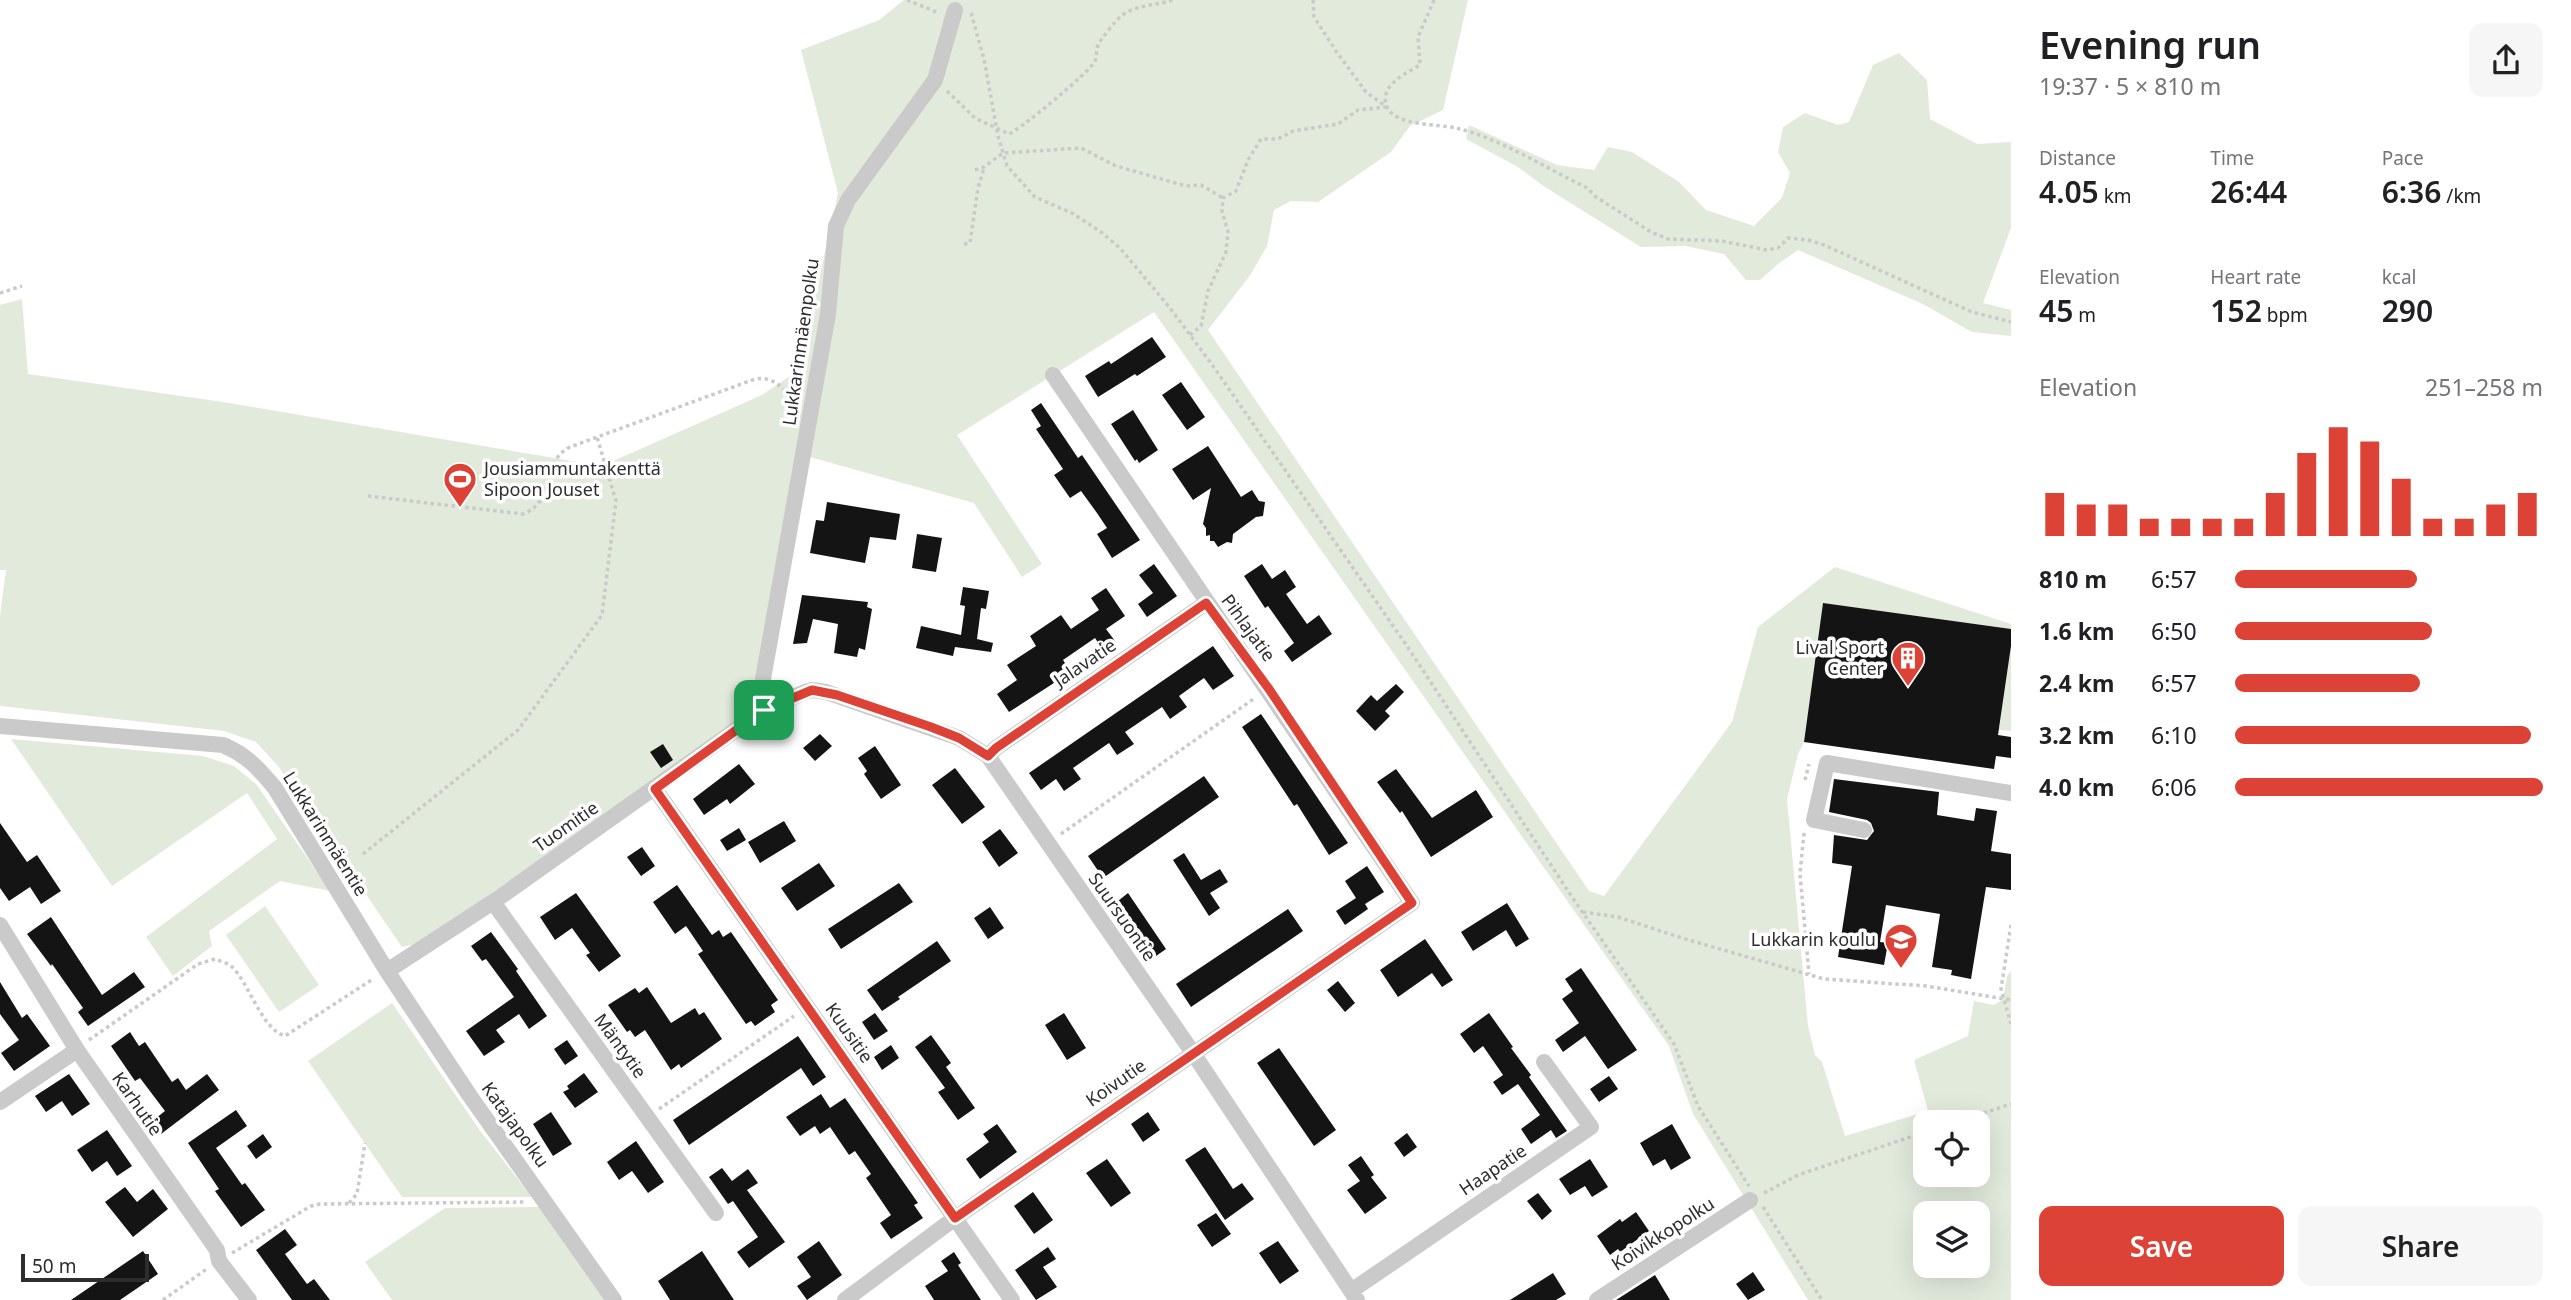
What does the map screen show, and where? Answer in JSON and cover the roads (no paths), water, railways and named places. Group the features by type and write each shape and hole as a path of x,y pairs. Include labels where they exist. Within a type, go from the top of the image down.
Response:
{"street":[{"name":"Lukkarinmäenpolku","path":"764,710 763,679 828,314 836,226 848,200 935,80 960,13"},
{"name":"Pihlajatie","path":"1053,375 1412,903"},
{"name":"Jalavatie","path":"988,756 1007,740 1206,603"},
{"name":"Suursuontie","path":"764,710 812,690 826,692 959,738 988,756 1193,1053 1354,1295"},
{"name":"Tuomitie","path":"387,971 493,902 764,710"},
{"name":"Lukkarinmäentie","path":"0,726 223,745 240,752 253,762 275,788 387,971"},
{"path":"1864,830 1814,820 1826,763 2011,793"},
{"name":"Kuusitie","path":"655,789 1012,1300"},
{"name":"Mäntytie","path":"493,902 716,1213"},
{"name":"Koivutie","path":"845,1300 955,1218 1412,903"},
{"name":"Karhutie","path":"0,925 77,1050 218,1250 219,1261 248,1300"},
{"name":"Katajapolku","path":"387,971 470,1096 614,1300"},
{"path":"0,1102 77,1050"},
{"name":"Haapatie","path":"1354,1295 1591,1127 1544,1062"},
{"name":"Koivikkopolku","path":"1597,1300 1753,1198"}],"place":[{"name":"Jousiammuntakenttä Sipoon Jouset","path":"460,509"},
{"name":"Lival Sport Center","path":"1908,688"},
{"name":"Lukkarin koulu","path":"1901,970"}]}
